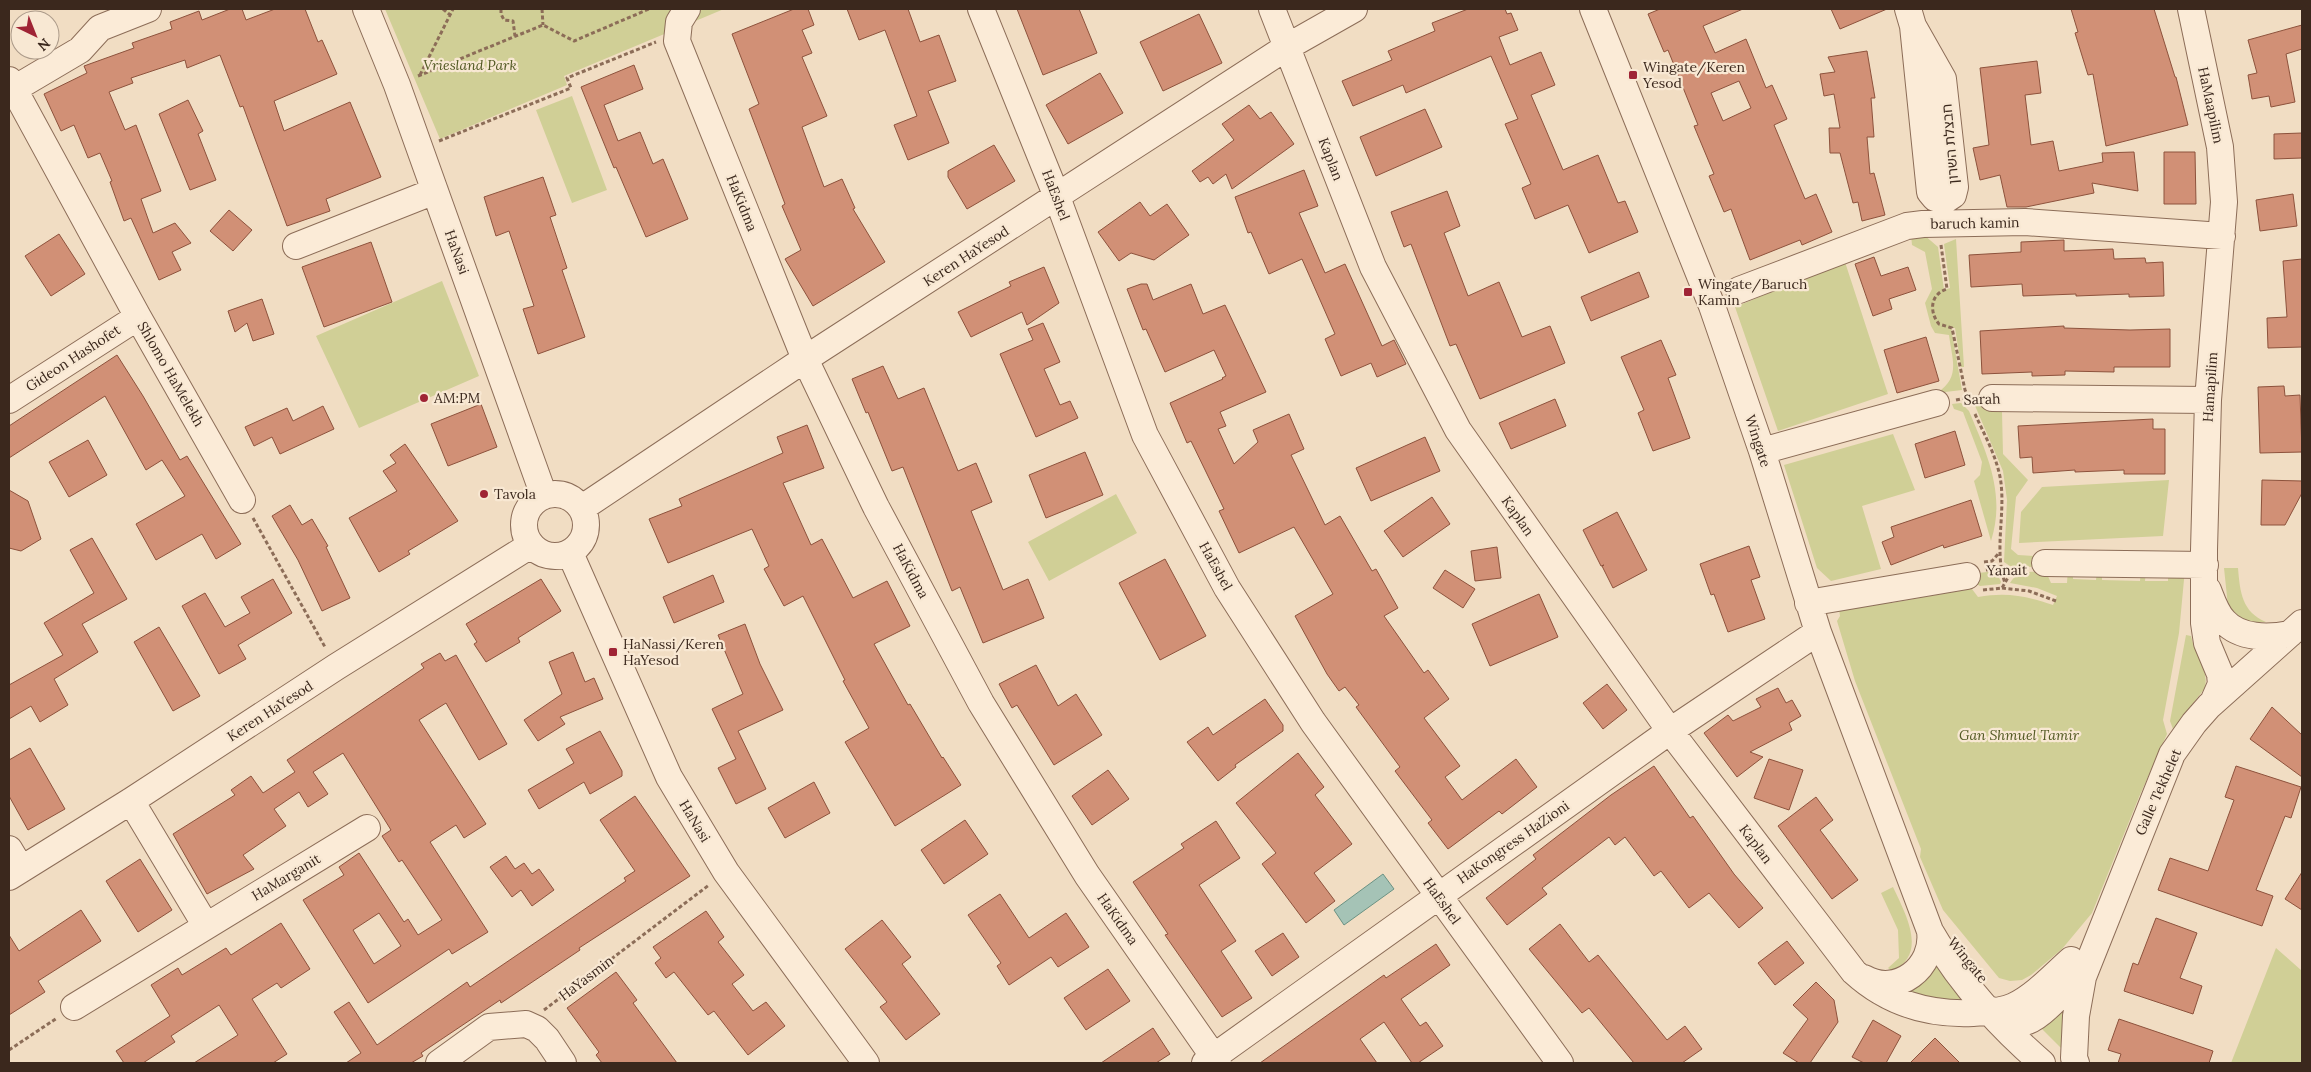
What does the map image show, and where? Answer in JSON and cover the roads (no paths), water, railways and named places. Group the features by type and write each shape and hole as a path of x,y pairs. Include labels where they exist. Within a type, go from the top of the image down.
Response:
{"street":[{"path":"14,98 80,50 100,28 148,9"},
{"name":"HaNasi","path":"366,9 409,80 420,149 544,496"},
{"name":"HaKidma","path":"687,9 679,22 677,37 804,359 876,507 981,702 1087,875 1212,1061"},
{"name":"HaEshel","path":"981,9 1058,197 1145,435 1223,579 1313,722 1560,1063"},
{"name":"Kaplan","path":"1272,9 1373,267 1458,430 1670,731 1854,972 1869,986 1889,998 1915,1008 1945,1014 1997,1009"},
{"name":"Keren HaYesod","path":"582,508 804,359 1288,47 1354,9"},
{"name":"Wingate","path":"1584,9 1604,38"},
{"name":"Wingate","path":"1593,9 1712,306 1762,451 1818,632 1930,931 1942,952 1997,1009"},
{"name":"HaMaapilim","path":"2191,9 2220,147 2224,202"},
{"name":"חבצלת השרון","path":"1910,17 1943,78 1955,187 1953,195 1944,201 1935,198 1930,192 1910,17"},
{"name":"Shlomo HaMelekh","path":"14,98 242,500"},
{"path":"296,246 435,192"},
{"name":"Hamapilim","path":"2221,694 2220,674 2206,637 2206,575 2208,400 2224,202"},
{"name":"baruch kamin","path":"1739,290 1906,226 2025,222 2222,236"},
{"name":"Gideon Hashofet","path":"9,400 138,317"},
{"name":"Sarah","path":"1992,398 2208,400"},
{"path":"1762,451 1936,403"},
{"path":"564,495 574,500 582,508 587,527 584,538 578,547 570,553 550,556 531,546 525,531 524,521 531,506 544,496 564,495"},
{"name":"Keren HaYesod","path":"13,865 131,801 336,667 531,546"},
{"name":"HaNasi","path":"570,553 668,777 726,872 866,1063"},
{"name":"Yanait","path":"2045,563 2206,575"},
{"name":"Hamapilim","path":"2206,575 2218,614 2225,623 2236,630 2265,638 2296,628"},
{"name":"Yanait","path":"1808,603 1967,576"},
{"name":"Galle Tekhelet","path":"1997,1009 2032,1020 2073,981 2081,957 2105,917 2172,754 2194,723 2221,694 2296,628"},
{"name":"HaKongress HaZioni","path":"1212,1061 1438,895 1670,731 1818,632"},
{"path":"131,801 206,926"},
{"name":"HaMarganit","path":"74,1007 367,828"},
{"name":"Wingate","path":"1898,849 1932,914 1997,1009"},
{"name":"Kaplan","path":"1854,972 1869,981 1882,983 1902,981 1918,969 1927,957 1932,944 1930,931"},
{"path":"1997,1009 2002,996 2014,998 2023,995 2081,957"},
{"name":"Galle Tekhelet","path":"2076,1063 2074,1058 2076,1016 2083,977 2081,957"},
{"path":"1997,1009 2042,1063"},
{"path":"1997,1009 2057,1063"},
{"path":"438,1063 489,1027 526,1024 537,1029 542,1034 563,1063"}],"place":[{"name":"Wingate/Keren Yesod","path":"1633,75"},
{"name":"Wingate/Baruch Kamin","path":"1688,292"},
{"name":"AM:PM","path":"424,398"},
{"name":"Tavola","path":"484,494"},
{"name":"HaNassi/Keren HaYesod","path":"613,652"}],"park label":[{"name":"Vriesland Park","path":"470,65"},
{"name":"Gan Shmuel Tamir","path":"2019,735"}]}
